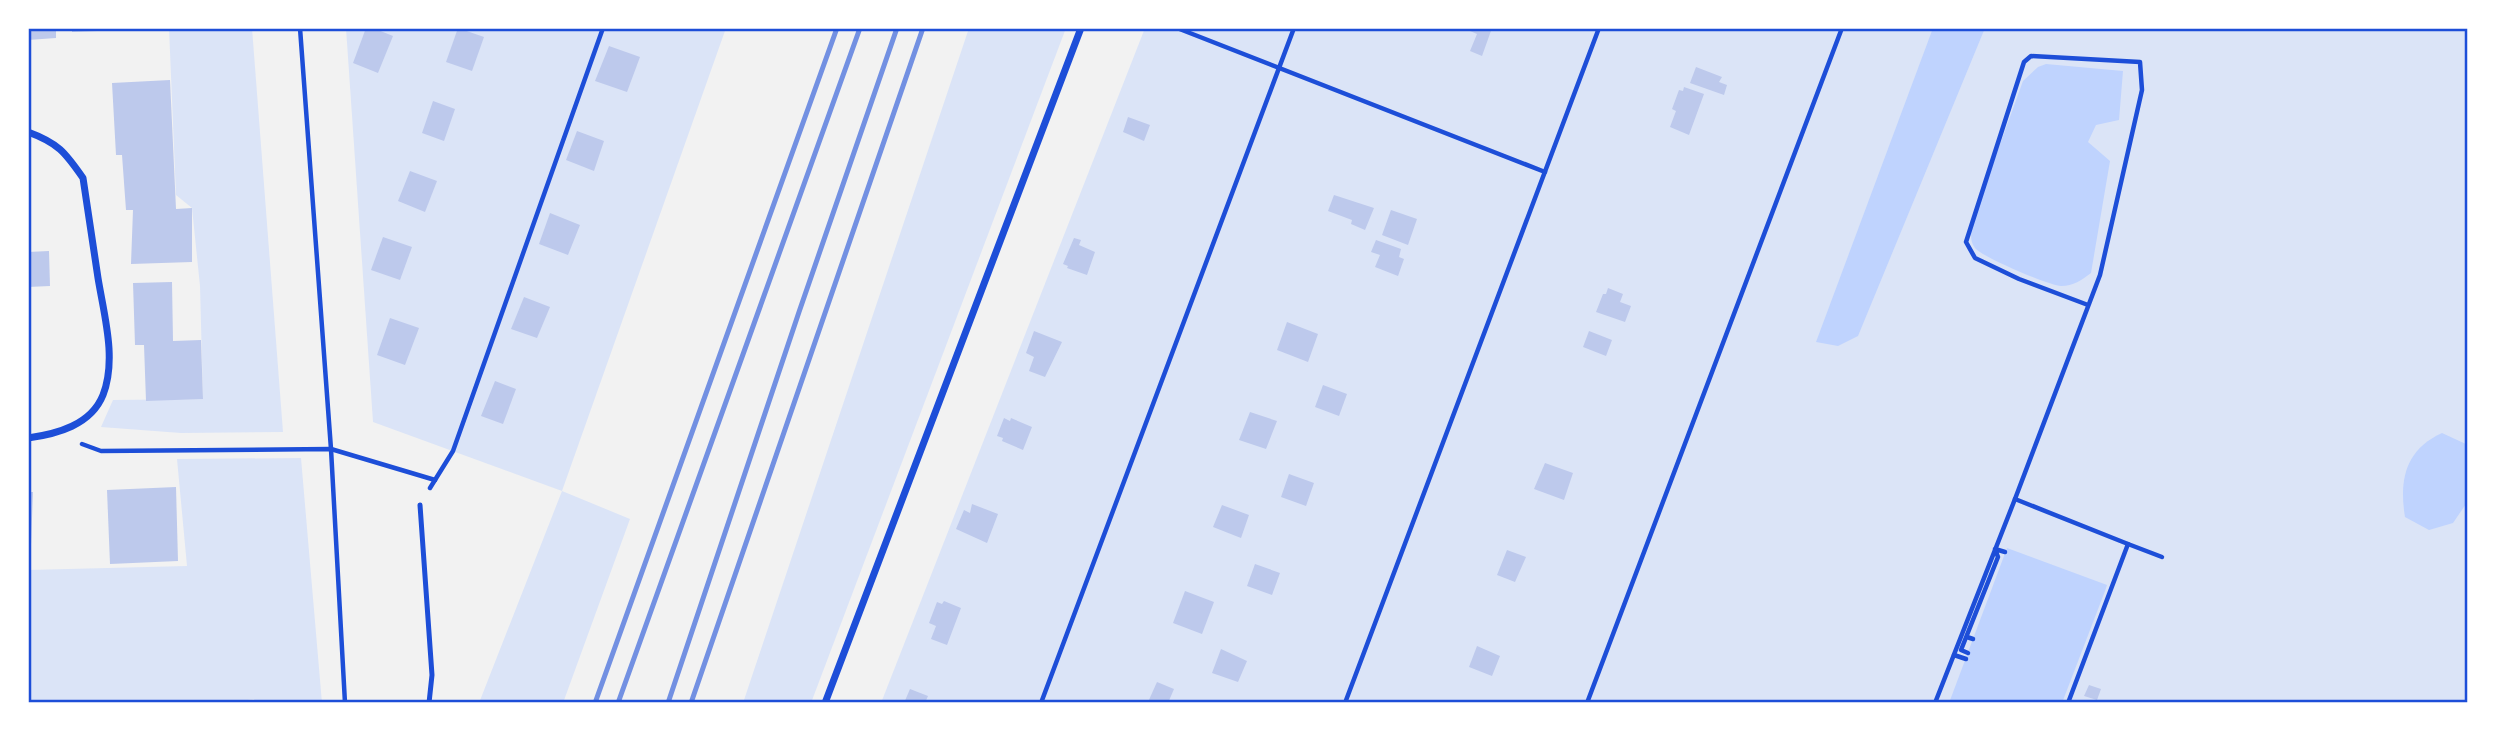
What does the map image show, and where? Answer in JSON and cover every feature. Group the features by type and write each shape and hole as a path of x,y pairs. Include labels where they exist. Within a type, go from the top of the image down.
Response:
{"street":[{"path":"825,703 1081,28"},
{"path":"28,132 51,140 68,156 83,178 108,343 109,373 102,397 83,420 55,435 28,438"}],"lane":[{"path":"421,505 432,675 429,703"}],"path":[{"path":"300,28 331,449 345,703"},
{"path":"421,505 453,451 603,28"},
{"path":"1177,28 1545,172"},
{"path":"1041,703 1294,28"},
{"path":"1345,703 1599,28"},
{"path":"1587,703 1842,28"},
{"path":"1935,703 2088,305 2105,253 2142,90 2140,62 2031,56 2024,62 1966,242 1975,258 2020,279 2088,305"},
{"path":"55,435 101,452 331,449 435,480"},
{"path":"2015,499 2162,557"},
{"path":"2067,699 2128,544"},
{"path":"1995,548 2005,552"},
{"path":"1968,653 1961,650 1998,557 1995,548"},
{"path":"1967,637 1973,639"},
{"path":"1954,654 1966,659"}],"shaded area":[{"path":"169,28 252,28 283,432 181,433 101,427 113,400 203,399 200,286 192,208 176,195"},
{"path":"346,28 726,28 562,491 373,422"},
{"path":"969,28 1066,28 811,703 743,703"},
{"path":"1145,28 2468,28 2468,703 881,703"},
{"path":"301,458 322,703 255,703 254,699 226,703 28,703 28,570 187,566 177,459"},
{"path":"562,491 630,519 563,703 479,703"}],"water":[{"path":"1933,28 1985,28 1858,336 1838,346 1816,342"},
{"path":"2046,64 2123,71 2119,120 2096,125 2088,142 2110,161 2091,273 2065,286 2054,285 1990,258 1975,248 1971,237 1974,216 2023,81 2038,67"},
{"path":"2442,433 2468,445 2468,501 2453,523 2429,530 2405,517 2404,479 2412,457"},
{"path":"2007,548 2107,585 2105,591 2062,703 1949,703"}],"building":[{"path":"28,28 56,28 56,38 28,40"},
{"path":"72,28 122,28 122,30 72,32"},
{"path":"366,28 393,36 378,73 353,63"},
{"path":"458,28 484,37 472,71 446,62"},
{"path":"1463,28 1492,28 1482,56 1470,51 1477,34"},
{"path":"609,46 640,57 627,92 595,81"},
{"path":"1696,67 1722,77 1719,82 1727,85 1724,95 1690,83"},
{"path":"170,80 176,209 192,208 192,262 131,264 133,210 126,210 122,155 116,155 112,83"},
{"path":"1684,87 1704,94 1689,135 1670,127 1676,111 1672,109 1679,90 1683,91"},
{"path":"433,101 455,109 444,141 422,133"},
{"path":"1128,117 1150,125 1144,141 1123,132"},
{"path":"577,131 604,141 594,171 566,160"},
{"path":"410,171 437,181 425,212 398,201"},
{"path":"1334,195 1374,208 1365,230 1351,224 1352,220 1328,211"},
{"path":"1391,210 1417,219 1408,245 1382,235"},
{"path":"550,213 580,225 568,255 539,244"},
{"path":"383,237 412,247 400,280 371,270"},
{"path":"1074,238 1081,240 1079,245 1095,252 1087,275 1063,264"},
{"path":"1376,240 1401,249 1399,257 1404,259 1398,276 1375,267 1380,255 1371,252"},
{"path":"49,251 50,286 28,287 28,252"},
{"path":"172,282 173,341 201,340 203,399 146,401 144,345 135,345 133,283"},
{"path":"1608,288 1623,294 1620,302 1631,306 1625,322 1596,312"},
{"path":"524,297 550,307 537,338 511,329"},
{"path":"390,318 419,328 405,365 377,355"},
{"path":"1287,322 1318,334 1308,362 1277,350"},
{"path":"1034,331 1062,342 1045,377 1029,371 1034,357 1026,353"},
{"path":"1589,331 1612,340 1606,356 1583,347"},
{"path":"495,381 516,389 503,424 481,416"},
{"path":"1323,385 1347,394 1339,416 1315,407"},
{"path":"1250,412 1277,421 1266,449 1239,440"},
{"path":"1004,418 1010,421 1011,418 1032,427 1023,450 997,436"},
{"path":"1545,463 1573,473 1564,500 1534,489"},
{"path":"1289,474 1314,483 1306,506 1281,497"},
{"path":"176,487 178,561 110,564 107,490"},
{"path":"28,492 33,492 31,545 28,545"},
{"path":"972,504 998,514 987,543 956,529 964,510 970,513"},
{"path":"1222,505 1249,515 1241,538 1213,527"},
{"path":"1507,550 1526,557 1515,582 1497,575"},
{"path":"1255,564 1280,573 1272,595 1247,586"},
{"path":"1185,591 1214,602 1202,634 1173,623"},
{"path":"944,601 961,608 947,645 931,639 936,626 929,623 937,602 942,604"},
{"path":"1477,646 1500,656 1492,676 1469,667"},
{"path":"1221,649 1247,661 1238,682 1212,673"},
{"path":"1157,682 1174,689 1168,703 1148,702"},
{"path":"2089,685 2101,689 2097,700 2084,696"},
{"path":"910,689 928,696 925,703 904,703"}],"railway":[{"path":"595,703 837,28"},
{"path":"618,703 860,28"},
{"path":"668,703 897,28"},
{"path":"691,703 923,28"}]}
